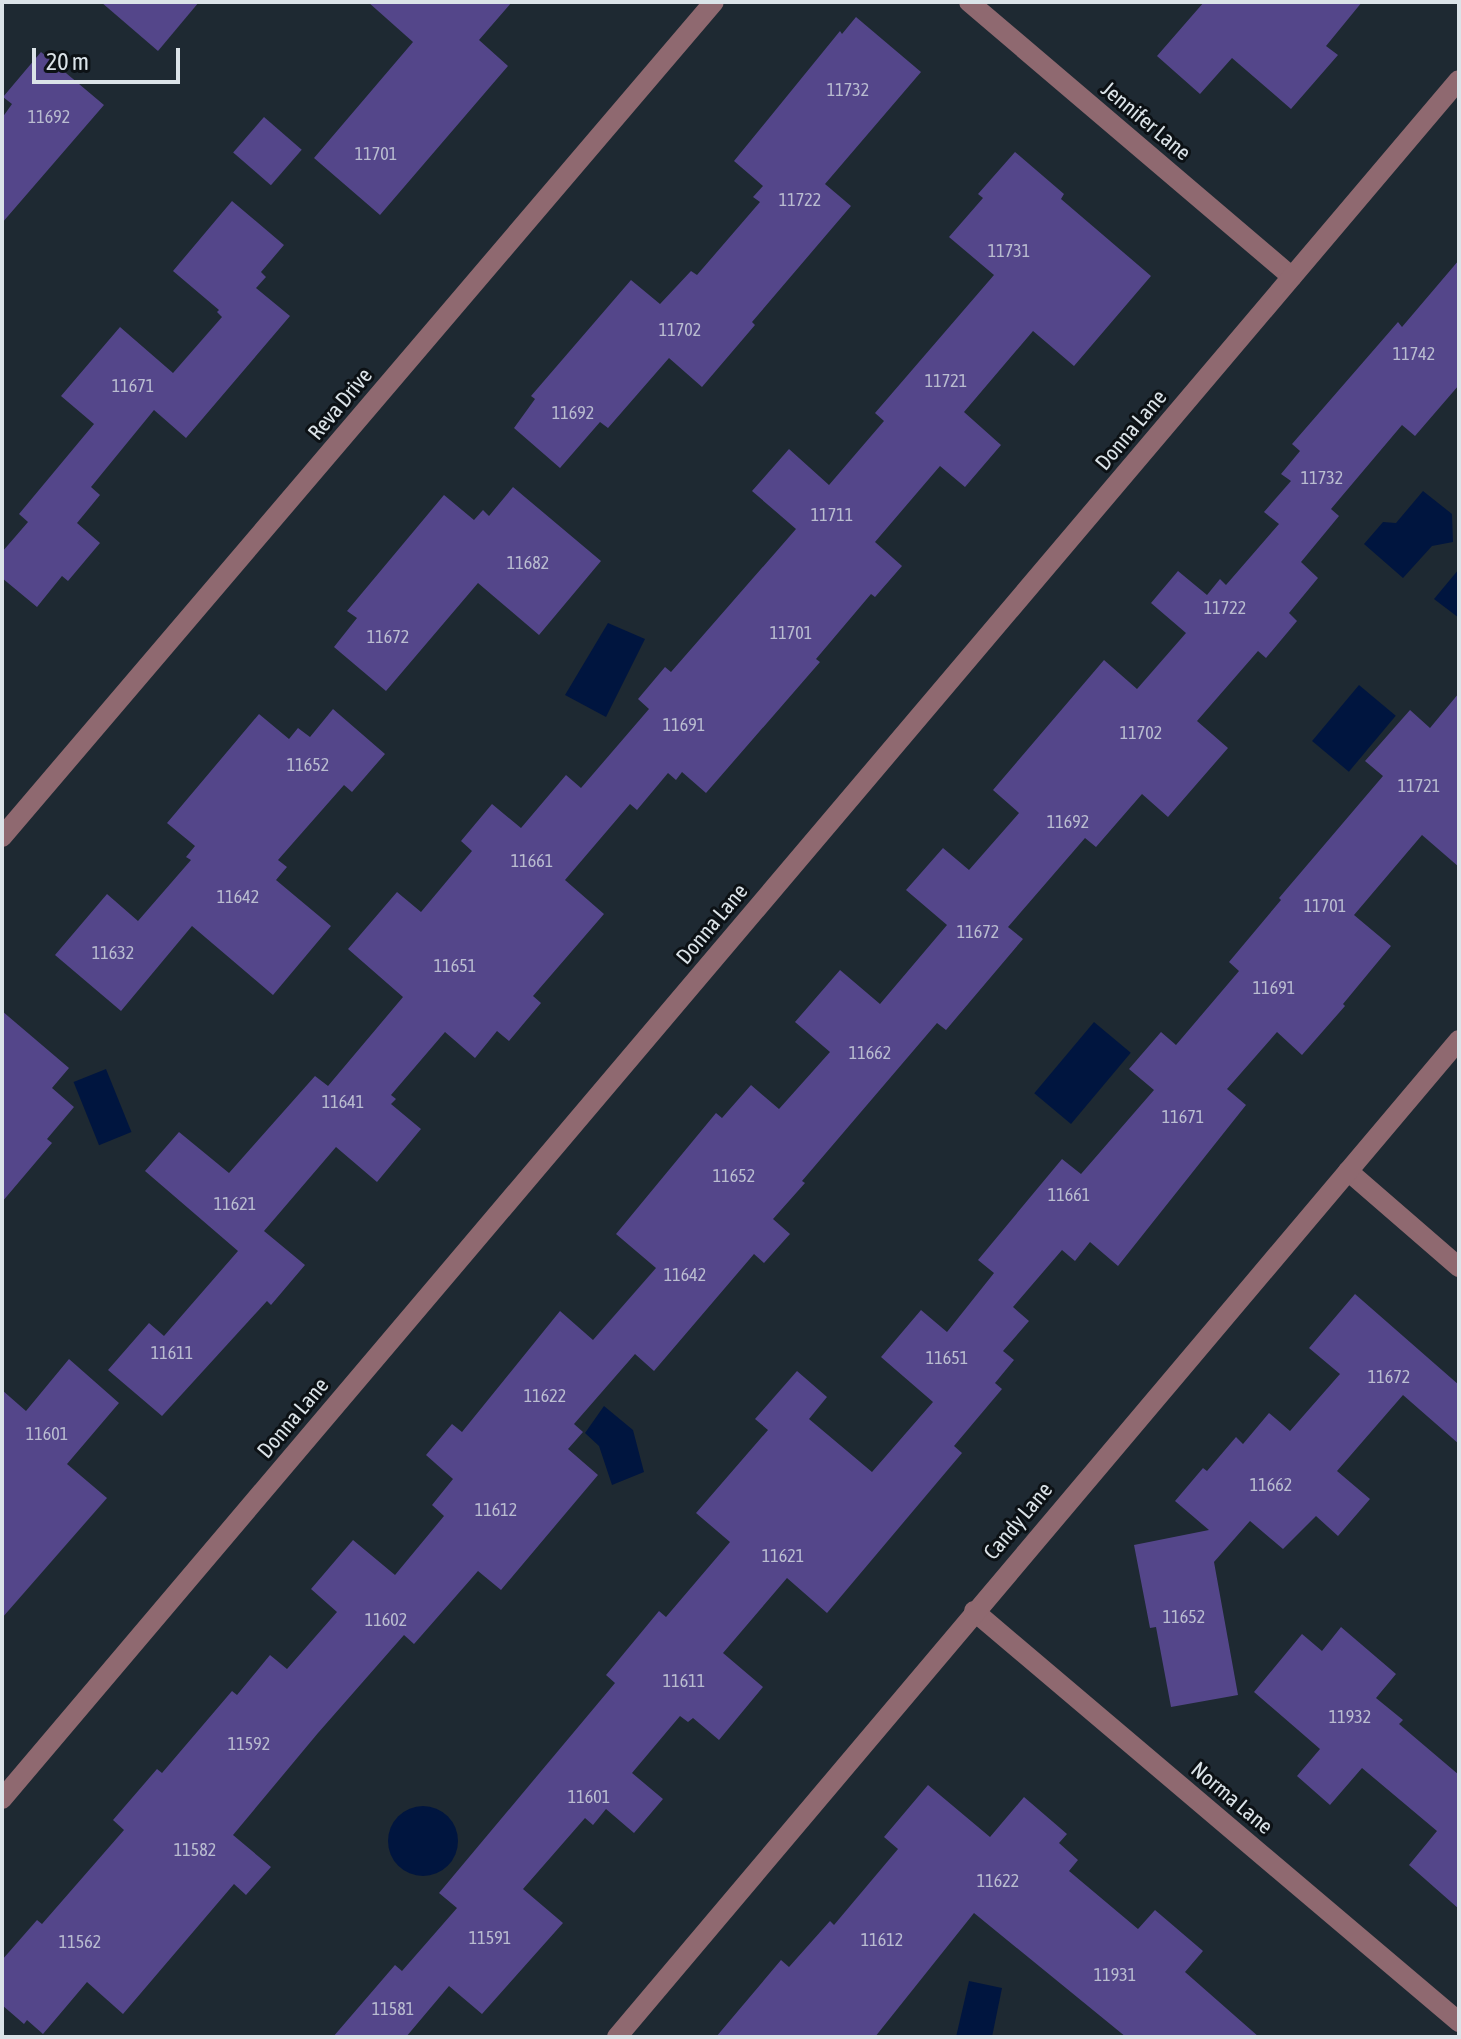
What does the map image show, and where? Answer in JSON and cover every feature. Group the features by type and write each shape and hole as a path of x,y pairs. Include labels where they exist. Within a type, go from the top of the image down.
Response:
{"street":[{"name":"Reva Drive","path":"2,837 714,2"},
{"name":"Jennifer Lane","path":"969,2 1292,277"},
{"name":"Donna Lane","path":"2,1799 1459,80"},
{"name":"Candy Lane","path":"617,2037 1459,1040"},
{"path":"1348,1171 1459,1267"},
{"name":"Norma Lane","path":"974,1611 1459,2022"}],"water":[{"path":"1423,491 1452,514 1453,542 1432,546 1403,578 1364,544 1383,522 1396,523"},
{"path":"1459,569 1459,618 1434,599"},
{"path":"608,623 645,639 606,717 565,695"},
{"path":"1359,685 1396,716 1349,772 1312,741"},
{"path":"1094,1022 1131,1053 1071,1124 1034,1093"},
{"path":"106,1069 131,1132 99,1145 74,1082"},
{"path":"604,1406 633,1430 644,1472 612,1485 599,1446 585,1433"},
{"path":"430,1806 452,1821 458,1841 456,1855 448,1866 437,1874 416,1876 398,1866 390,1855 388,1834 398,1816 409,1808"},
{"path":"969,1981 1002,1988 992,2037 956,2037"}],"building":[{"path":"101,2 199,2 158,51"},
{"path":"368,2 512,2 479,40 508,66 380,215 314,158 413,42"},
{"path":"1204,2 1362,2 1326,46 1338,55 1291,109 1232,58 1200,94 1157,56"},
{"path":"856,17 921,72 825,184 851,206 752,322 755,325 702,387 669,358 608,428 600,422 560,468 514,428 535,399 531,396 631,280 660,304 691,271 697,275 760,202 753,197 763,186 734,161 840,31 842,34"},
{"path":"41,52 104,105 2,223 2,118 12,104 3,97"},
{"path":"264,117 302,150 271,185 233,152"},
{"path":"1015,152 1064,194 1061,199 1151,276 1074,366 1033,331 964,412 1001,445 965,487 940,466 875,542 902,566 875,597 871,594 816,659 820,662 706,793 682,772 676,780 668,773 637,810 630,804 565,880 604,914 533,996 541,1003 509,1041 497,1031 475,1058 445,1032 391,1095 396,1099 391,1104 421,1129 377,1182 336,1147 264,1231 305,1265 271,1305 267,1301 162,1416 108,1370 149,1323 164,1336 238,1251 145,1171 179,1132 229,1173 315,1076 328,1086 403,997 348,949 397,892 421,912 472,851 461,841 492,804 521,828 566,775 581,788 649,709 638,699 665,667 671,672 796,529 752,491 789,449 829,485 884,421 875,413 994,275 949,237 983,198 978,194"},
{"path":"232,201 284,245 261,272 266,277 256,288 290,316 186,438 154,410 91,487 100,495 77,523 100,543 68,581 62,576 37,607 2,578 2,552 28,522 19,514 94,424 61,396 120,327 173,373 222,317 217,312 219,310 173,271"},
{"path":"1459,260 1459,385 1415,436 1402,425 1331,509 1339,516 1301,562 1318,578 1289,613 1297,621 1266,658 1258,651 1197,721 1228,748 1168,817 1142,794 1096,847 1085,838 1008,927 1023,939 946,1030 937,1023 773,1219 790,1234 764,1263 754,1254 654,1371 635,1354 574,1424 583,1432 568,1449 598,1475 501,1590 478,1571 414,1644 404,1635 318,1733 233,1835 271,1867 246,1895 234,1884 123,2014 87,1982 43,2034 27,2020 24,2024 2,2005 2,1960 37,1920 42,1924 124,1830 113,1820 157,1769 162,1773 232,1691 237,1695 270,1655 287,1669 337,1612 311,1589 353,1540 395,1575 444,1516 432,1505 453,1479 426,1455 452,1424 462,1432 560,1311 593,1340 656,1268 616,1234 716,1113 722,1118 751,1085 779,1109 830,1052 795,1022 840,970 880,1004 947,925 906,890 943,848 969,870 1019,813 993,790 1104,660 1137,689 1186,633 1151,603 1178,571 1207,595 1220,579 1226,585 1279,524 1264,512 1291,481 1281,474 1300,451 1292,444 1398,322 1402,327"},
{"path":"513,487 601,561 539,635 478,583 386,691 334,647 357,618 347,611 444,495 474,520 483,510 489,516"},
{"path":"1459,693 1459,867 1422,835 1354,915 1391,946 1343,1004 1345,1006 1302,1055 1277,1032 1227,1089 1246,1105 1118,1266 1090,1242 1075,1261 1062,1250 1013,1307 1029,1321 1003,1351 1014,1360 995,1383 1002,1389 954,1446 962,1453 827,1613 787,1578 723,1653 763,1687 719,1740 693,1718 688,1722 680,1716 632,1773 663,1799 634,1833 606,1809 593,1825 585,1818 523,1889 563,1923 482,2014 449,1986 406,2037 333,2037 395,1965 402,1971 457,1908 439,1893 615,1683 606,1675 659,1611 666,1617 730,1542 696,1513 768,1430 755,1419 797,1371 827,1397 809,1419 872,1472 933,1402 881,1357 921,1310 947,1332 994,1273 978,1260 1062,1159 1081,1174 1154,1090 1129,1069 1161,1032 1176,1045 1239,971 1229,962 1383,776 1365,761 1410,710 1430,728"},
{"path":"333,709 385,754 352,792 344,785 278,860 287,867 276,880 331,926 273,995 192,926 121,1011 55,955 107,894 138,921 191,860 186,857 195,846 167,823 259,714 289,739 298,728 310,737"},
{"path":"2,1011 69,1068 52,1088 74,1107 47,1139 52,1143 2,1202"},
{"path":"1355,1294 1459,1385 1459,1444 1403,1395 1337,1471 1370,1499 1338,1536 1316,1516 1283,1549 1250,1521 1214,1562 1238,1695 1171,1707 1156,1627 1150,1628 1134,1545 1209,1530 1175,1501 1203,1468 1207,1471 1236,1437 1243,1444 1269,1413 1290,1431 1340,1374 1309,1348"},
{"path":"69,1359 119,1403 67,1464 107,1498 2,1618 2,1390 26,1411"},
{"path":"1341,1627 1396,1674 1376,1698 1403,1720 1399,1724 1459,1775 1459,1909 1409,1865 1437,1831 1362,1768 1330,1805 1297,1776 1320,1749 1254,1692 1302,1634 1322,1651"},
{"path":"928,1785 990,1837 1024,1797 1067,1834 1059,1843 1078,1860 1069,1871 1138,1929 1155,1910 1203,1951 1185,1972 1259,2037 1126,2037 974,1913 875,2037 716,2037 781,1960 789,1967 830,1921 834,1925 898,1849 884,1837"}]}
